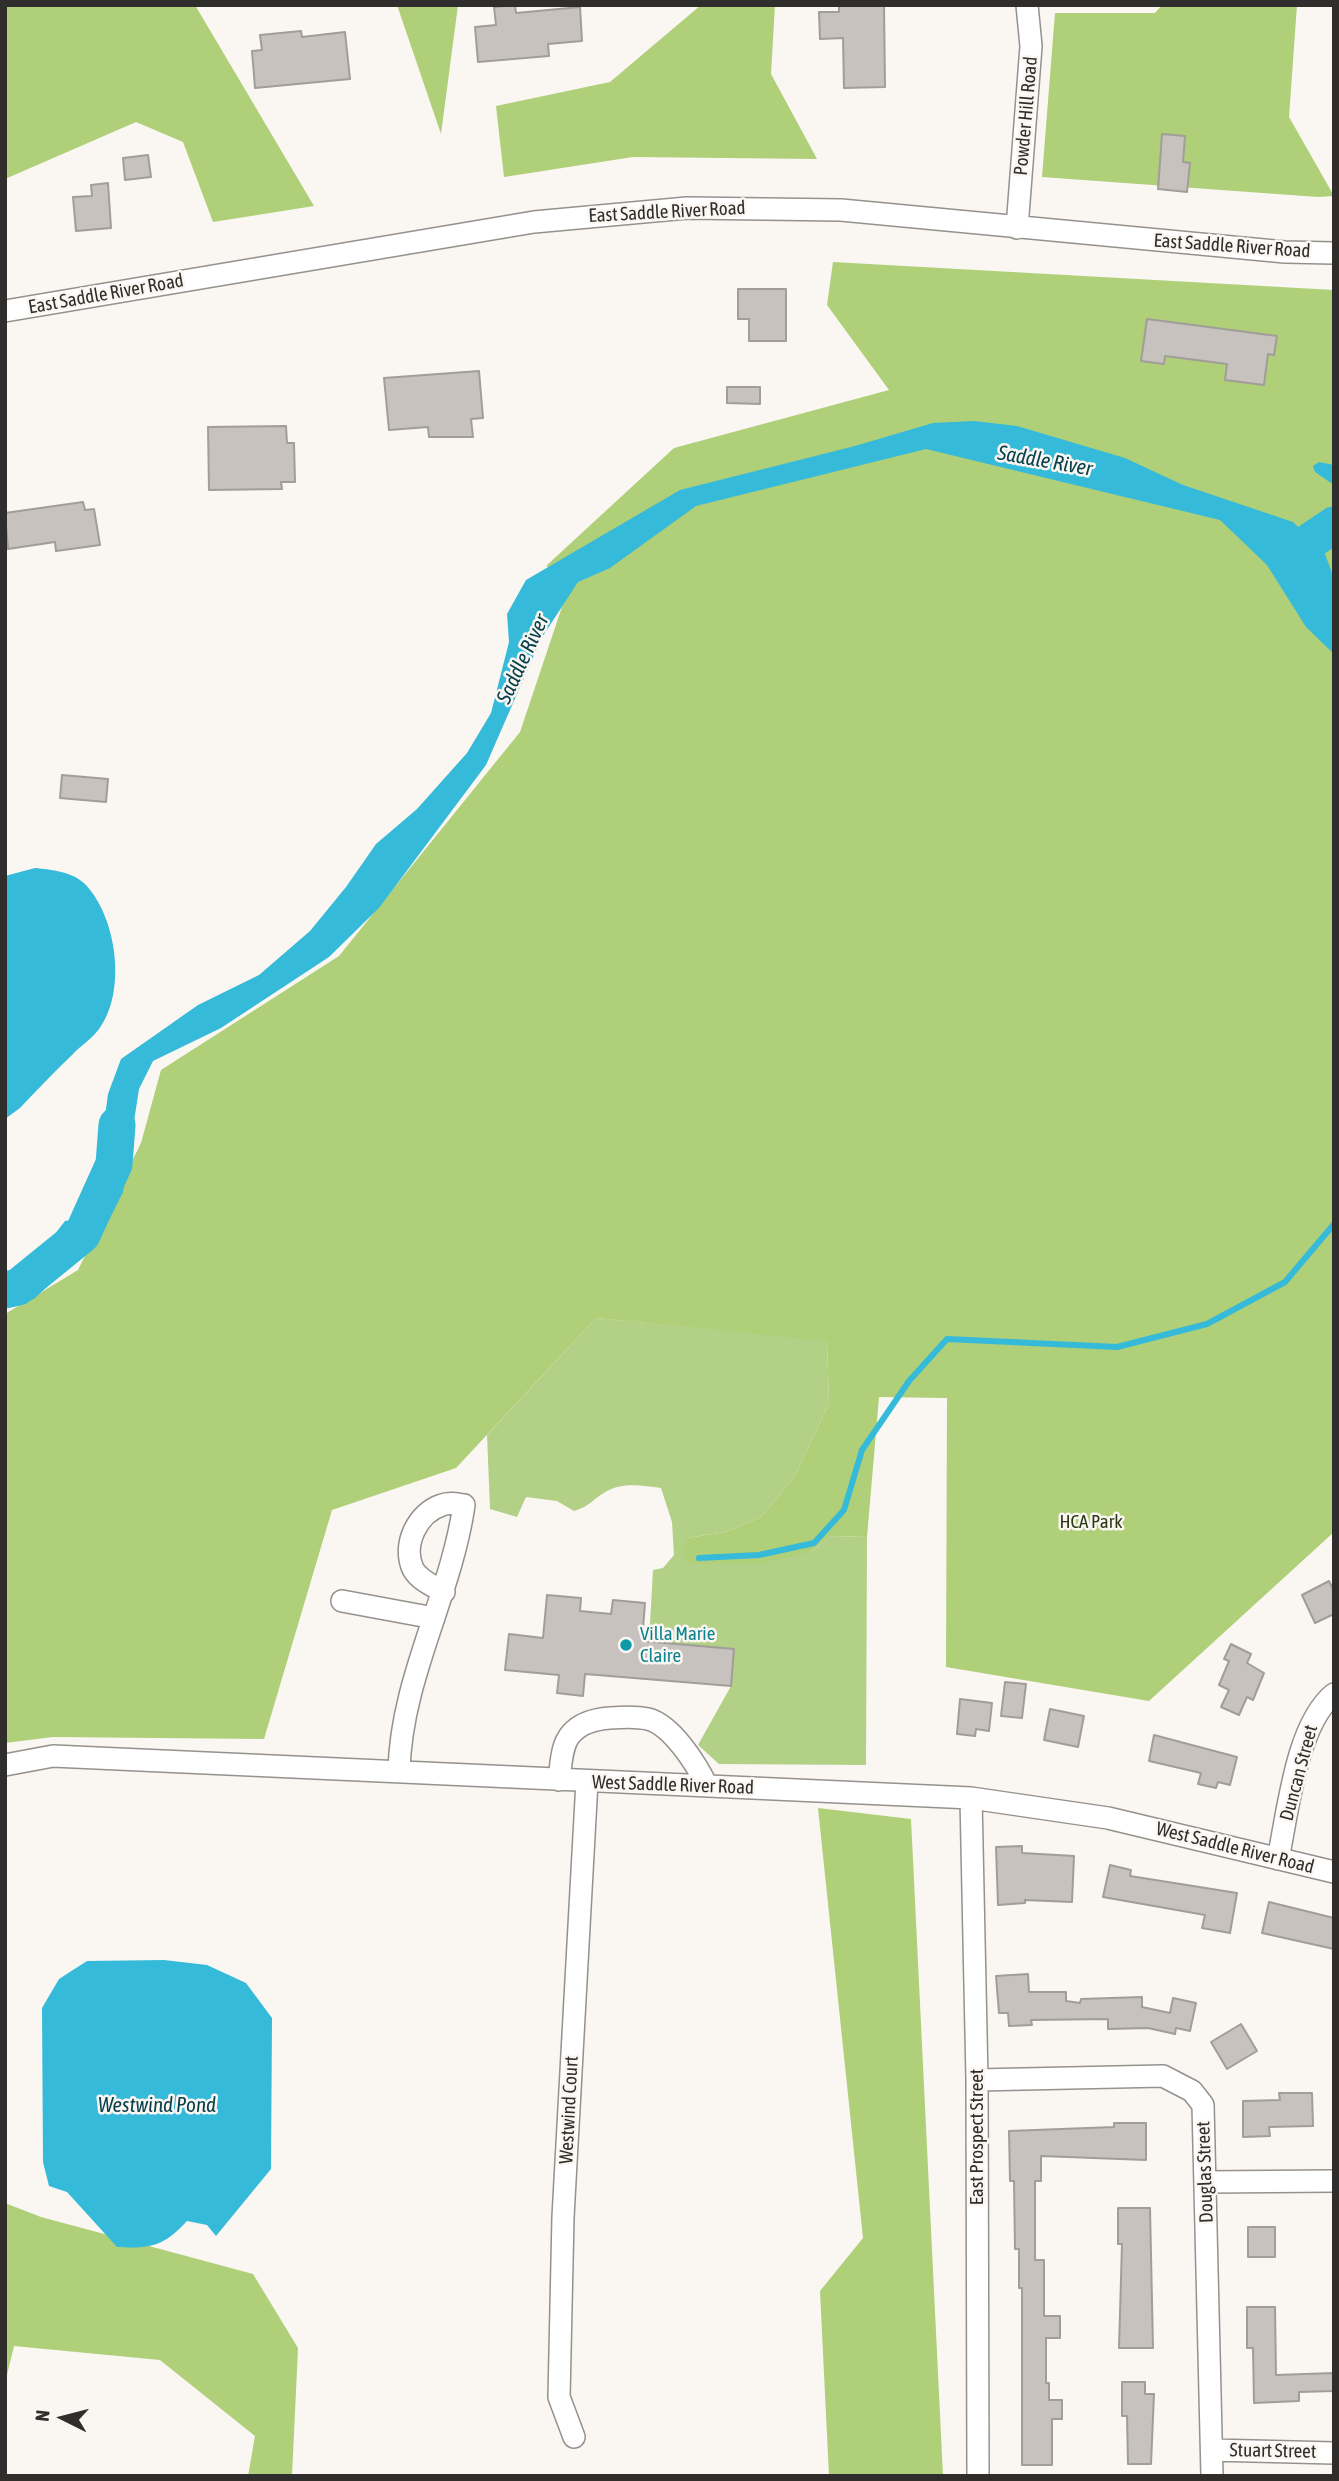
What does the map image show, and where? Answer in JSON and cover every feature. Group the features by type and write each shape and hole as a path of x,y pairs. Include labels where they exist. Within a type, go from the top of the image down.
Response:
{"street":[{"name":"Powder Hill Road","path":"1017,228 1031,53 1027,5"},
{"name":"East Saddle River Road","path":"5,311 534,222 687,208 789,208 1272,251 1334,253"},
{"path":"399,1771 407,1704 443,1592"},
{"path":"342,1601 434,1618"},
{"name":"Duncan Street","path":"1278,1858 1306,1737 1315,1716 1334,1693"},
{"path":"559,1780 564,1749 571,1734 590,1720 631,1717 651,1719 669,1735 693,1758 707,1786"},
{"name":"West Saddle River Road","path":"5,1765 53,1756 971,1798 1108,1818 1334,1872"},
{"name":"Westwind Court","path":"574,2437 559,2397 564,2200 587,1781"},
{"name":"East Prospect Street","path":"971,1798 977,2080 978,2476"},
{"name":"Douglas Street","path":"977,2080 1154,2076 1179,2081 1203,2105 1212,2476"},
{"path":"1206,2182 1334,2181"},
{"name":"Stuart Street","path":"1212,2450 1334,2453"}],"green space":[{"path":"5,5 195,5 314,206 213,222 183,142 136,122 5,179"},
{"path":"397,5 458,5 441,134"},
{"path":"701,5 775,5 771,74 817,159 633,157 504,177 496,106 610,82"},
{"path":"1162,5 1297,5 1289,117 1334,196 1042,177 1055,13 1155,13"},
{"name":"HCA Park","path":"833,262 1334,290 1334,1532 1149,1701 946,1667 947,1398 879,1397 867,1537 831,1536 810,1552 757,1564 687,1563 681,1553 687,1538 726,1532 761,1517 795,1476 829,1403 827,1341 596,1318 456,1468 332,1510 264,1739 53,1737 5,1743 5,1314 78,1270 141,1143 161,1070 339,956 520,732 572,577 546,566 674,448 889,390 827,305"},
{"path":"596,1318 827,1340 829,1403 795,1476 761,1517 726,1532 687,1538 810,1552 831,1536 867,1537 866,1765 719,1764 698,1745 731,1686 734,1649 649,1641 653,1570 663,1568 674,1555 672,1522 661,1488 620,1486 574,1511 557,1501 526,1497 517,1517 490,1509 487,1435"},
{"path":"818,1808 911,1819 943,2476 829,2476 820,2291 863,2238"},
{"path":"5,2203 41,2217 253,2274 298,2348 292,2476 248,2476 255,2436 160,2360 14,2346 5,2383"}],"water":[{"path":"974,421 1017,426 1125,458 1183,485 1293,522 1325,554 1332,573 1334,654 1306,627 1267,565 1220,520 926,449 696,506 610,568 578,582 541,639 486,765 379,908 329,957 221,1028 153,1061 139,1089 123,1192 103,1232 34,1299 5,1307 5,1280 33,1262 65,1221 83,1218 99,1207 108,1189 110,1171 103,1152 105,1116 108,1094 121,1059 198,1005 259,975 310,931 376,844 417,809 467,753 491,713 509,642 507,614 526,580 680,490 855,446 933,423"},
{"path":"1319,462 1334,465 1334,485 1315,472 1313,466"},
{"path":"35,868 74,876 85,884 96,898 111,935 115,976 113,995 108,1014 96,1033 20,1108 5,1119 5,876"},
{"name":"Westwind Pond","path":"164,1960 207,1965 246,1983 272,2018 271,2169 216,2236 207,2225 187,2221 171,2236 156,2244 117,2247 67,2192 49,2186 43,2162 42,2008 59,1979 87,1961"}],"building":[{"path":"515,5 516,13 580,7 582,41 548,44 549,56 478,62 475,27 496,25 494,7"},
{"path":"839,5 884,5 885,87 844,88 843,38 820,39 819,12 839,12"},
{"path":"301,31 302,37 345,32 350,79 255,88 252,51 262,50 260,35"},
{"path":"1162,134 1185,136 1183,162 1190,163 1187,192 1158,189"},
{"path":"148,155 151,177 125,180 123,158"},
{"path":"108,183 111,228 76,231 73,197 92,196 91,185"},
{"path":"738,289 786,289 786,341 749,341 749,319 738,319"},
{"path":"1147,319 1277,336 1274,355 1268,354 1264,385 1225,380 1227,364 1165,356 1164,364 1141,361"},
{"path":"479,371 483,418 471,419 473,437 429,437 428,427 389,430 384,378"},
{"path":"727,387 760,387 760,404 727,403"},
{"path":"286,426 287,443 294,443 295,482 281,482 282,489 209,490 208,427"},
{"path":"83,502 85,510 94,509 100,545 56,551 55,542 8,549 5,513"},
{"path":"62,775 108,779 106,802 60,798"},
{"path":"1329,1581 1334,1591 1334,1614 1315,1623 1302,1595"},
{"name":"Villa Marie Claire","path":"547,1595 581,1598 580,1611 611,1614 613,1600 645,1603 642,1641 734,1649 731,1686 585,1674 583,1696 557,1693 559,1675 505,1670 509,1634 543,1638"},
{"path":"1231,1644 1251,1654 1247,1663 1264,1673 1253,1700 1247,1697 1239,1715 1221,1707 1229,1690 1219,1685 1229,1661 1224,1659"},
{"path":"1005,1682 1026,1684 1022,1718 1001,1716"},
{"path":"960,1699 992,1703 989,1731 976,1729 975,1736 957,1734"},
{"path":"1050,1709 1084,1716 1078,1747 1044,1740"},
{"path":"1154,1735 1237,1757 1230,1785 1218,1782 1216,1788 1198,1784 1201,1773 1149,1761"},
{"path":"1022,1846 1022,1853 1074,1856 1072,1902 1025,1900 1025,1903 998,1905 996,1847"},
{"path":"1110,1865 1131,1870 1130,1876 1237,1893 1230,1933 1202,1928 1205,1915 1103,1897"},
{"path":"1269,1902 1334,1918 1334,1949 1262,1933"},
{"path":"1028,1974 1029,1992 1066,1992 1066,2001 1080,2003 1081,1999 1142,1997 1142,2007 1170,2013 1173,1998 1196,2003 1190,2031 1176,2028 1175,2034 1148,2028 1108,2029 1108,2019 1031,2020 1032,2025 1009,2026 1008,2013 999,2013 996,1976"},
{"path":"1241,2024 1257,2051 1227,2069 1211,2042"},
{"path":"1279,2093 1312,2093 1313,2126 1269,2127 1270,2136 1243,2137 1243,2101 1280,2100"},
{"path":"1114,2123 1146,2123 1146,2160 1041,2156 1041,2181 1035,2181 1035,2260 1044,2260 1044,2316 1060,2316 1060,2338 1046,2338 1046,2383 1049,2383 1049,2400 1062,2400 1062,2419 1052,2419 1052,2465 1022,2465 1022,2288 1019,2288 1019,2249 1015,2249 1014,2181 1010,2181 1009,2131 1114,2127"},
{"path":"1118,2208 1150,2208 1153,2348 1119,2348 1122,2244 1118,2244"},
{"path":"1248,2227 1275,2227 1275,2257 1248,2257"},
{"path":"1247,2307 1275,2307 1276,2375 1334,2373 1334,2391 1299,2392 1299,2401 1254,2403 1253,2348 1247,2348"},
{"path":"1122,2382 1145,2382 1145,2394 1154,2394 1151,2464 1128,2464 1127,2416 1122,2416"}],"waterway":[{"name":"Saddle River","path":"1269,535 1297,550 1334,525"},
{"name":"Saddle River","path":"5,1290 18,1287 82,1235 114,1164 117,1125"},
{"path":"699,1558 759,1555 814,1543 844,1510 862,1450 909,1381 947,1339 1117,1347 1207,1324 1285,1282 1334,1224"}],"place":[{"name":"Villa Marie Claire","path":"626,1645"}]}
